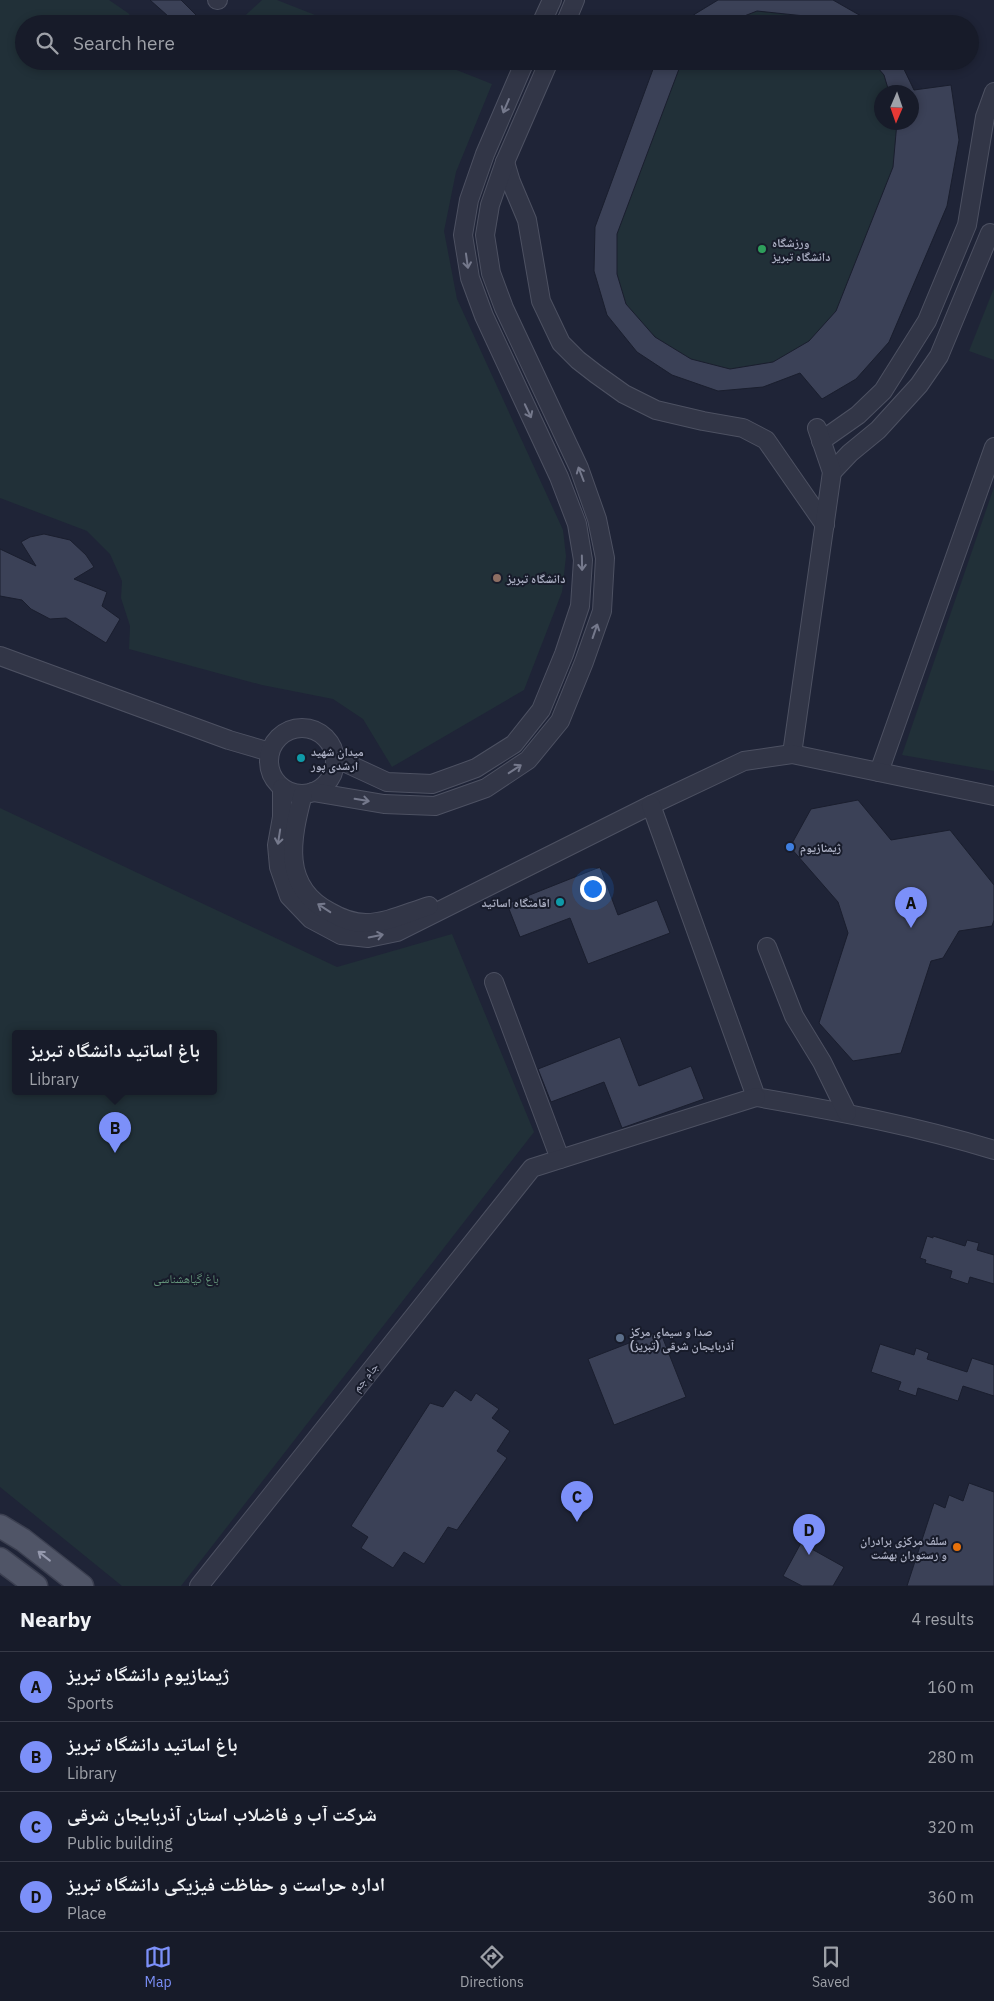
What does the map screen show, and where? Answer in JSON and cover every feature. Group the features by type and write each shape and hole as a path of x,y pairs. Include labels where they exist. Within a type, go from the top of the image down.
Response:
{"main road":[{"path":"0,1526 23,1540 82,1586"},
{"path":"0,1559 36,1586"}],"street":[{"path":"545,15 552,0"},
{"path":"569,15 575,0"},
{"path":"335,758 387,782 432,784 476,768 514,744 541,710 564,654 580,606 583,560 577,524 559,476 484,316 470,278 463,235 469,200 485,154 521,70"},
{"path":"486,887 392,918 368,923 346,921 320,907 302,888 293,864 292,846 308,793 323,786 330,778 334,769 335,758 332,748 327,740 310,729 290,730 281,735 274,743 268,762 270,772 275,781 282,788 292,792 308,793 384,804 435,806 486,788 528,760 560,721 584,662 602,611 605,558 597,518 579,468 504,308 491,273 485,235 490,205 505,162 545,70"},
{"path":"792,754 832,472 819,435 858,415 883,391 927,321 967,225 985,117 994,92"},
{"path":"505,162 527,220 541,301 561,343 578,360 624,394 656,410 743,428 766,440 824,525"},
{"path":"832,472 850,453 878,430 919,385 939,356 990,233"},
{"path":"879,772 994,447"},
{"path":"0,656 230,740 270,752"},
{"path":"282,788 282,817 277,845 279,867 289,896 311,919 341,935 368,938 397,932 651,805 744,761 792,754 994,796"},
{"path":"651,805 756,1097"},
{"path":"767,947 794,1016 822,1062 848,1113"},
{"path":"494,982 560,1159 756,1097 848,1113 944,1135 994,1150"},
{"name":"جام جم","path":"199,1586 532,1168 560,1159"}],"green space":[{"path":"0,0 109,0 130,15 15,15 15,70 457,70 492,84 456,172 444,231 457,299 563,530 566,556 562,592 524,690 392,767 363,719 333,699 262,685 129,649 130,626 121,598 122,581 110,554 87,531 0,498"},
{"path":"262,0 277,0 315,15 246,15"},
{"path":"718,0 833,0 859,15 694,15"},
{"name":"ورزشگاه دانشگاه تبریز","path":"653,70 904,70 912,85 874,85 874,130 919,130 919,89 951,85 959,140 947,206 889,342 856,379 822,399 800,373 763,387 718,391 672,375 637,352 607,315 594,271 595,227"},
{"path":"994,288 994,360 969,351"},
{"path":"994,487 994,771 902,755"},
{"name":"باغ گیاهشناسی","path":"0,808 337,967 452,934 534,1132 181,1586 122,1586 0,1487"}],"building":[{"path":"150,0 181,0 196,15 167,15"},
{"path":"718,0 833,0 859,15 795,15 757,11 747,15 695,14"},
{"path":"653,70 679,70 617,234 617,274 626,304 655,337 691,359 730,369 773,362 809,341 836,311 893,167 896,130 919,130 919,89 951,85 959,140 947,206 889,342 856,379 822,399 800,373 763,387 718,391 672,375 637,352 607,315 594,271 595,227"},
{"path":"880,70 904,70 912,85 887,85 884,75"},
{"path":"44,534 70,540 86,555 94,567 74,579 107,592 102,606 120,619 106,643 66,618 50,619 31,609 22,600 0,596 0,549 36,566 21,542 30,537"},
{"path":"858,800 891,840 950,830 994,885 994,920 992,926 959,931 943,958 931,961 901,1053 853,1061 819,1023 848,933 838,902 790,847 811,809"},
{"path":"600,867 618,915 657,900 670,933 588,964 570,918 520,937 507,904"},
{"path":"620,1037 639,1086 691,1066 704,1099 622,1128 604,1082 551,1102 538,1069"},
{"path":"927,1236 933,1238 933,1236 965,1246 967,1240 979,1243 977,1250 994,1255 994,1284 970,1277 968,1284 950,1278 952,1271 925,1263 926,1260 920,1258"},
{"path":"660,1331 686,1397 614,1425 588,1359"},
{"path":"880,1344 914,1355 916,1348 929,1353 927,1359 967,1372 972,1358 994,1365 994,1396 963,1386 958,1401 918,1388 916,1396 898,1390 901,1382 871,1372"},
{"path":"455,1390 471,1401 476,1393 499,1409 492,1418 510,1431 497,1451 507,1458 457,1530 448,1527 424,1564 404,1552 393,1568 361,1548 368,1537 351,1526 430,1403 443,1407"},
{"name":"سلف مرکزی برادران و رستوران بهشت","path":"969,1483 994,1492 994,1586 907,1586 934,1503 945,1508 949,1495 963,1501"},
{"path":"801,1543 844,1567 833,1586 802,1586 783,1576"}],"place":[{"name":"ورزشگاه دانشگاه تبریز","path":"762,249"},
{"name":"دانشگاه تبریز","path":"497,578"},
{"name":"میدان شهید ارشدی پور","path":"301,758"},
{"name":"ژیمنازیوم","path":"790,847"},
{"name":"اقامتگاه اساتید","path":"560,902"},
{"name":"ژیمنازیوم دانشگاه تبریز","path":"911,928"},
{"name":"باغ اساتید دانشگاه تبریز","path":"115,1153"},
{"name":"صدا و سیمای مرکز آذربایجان شرقی (تبریز)","path":"620,1338"},
{"name":"شرکت آب و فاضلاب استان آذربایجان شرقی","path":"577,1522"},
{"name":"سلف مرکزی برادران و رستوران بهشت","path":"957,1547"},
{"name":"اداره حراست و حفاظت فیزیکی دانشگاه تبریز","path":"809,1555"}]}
